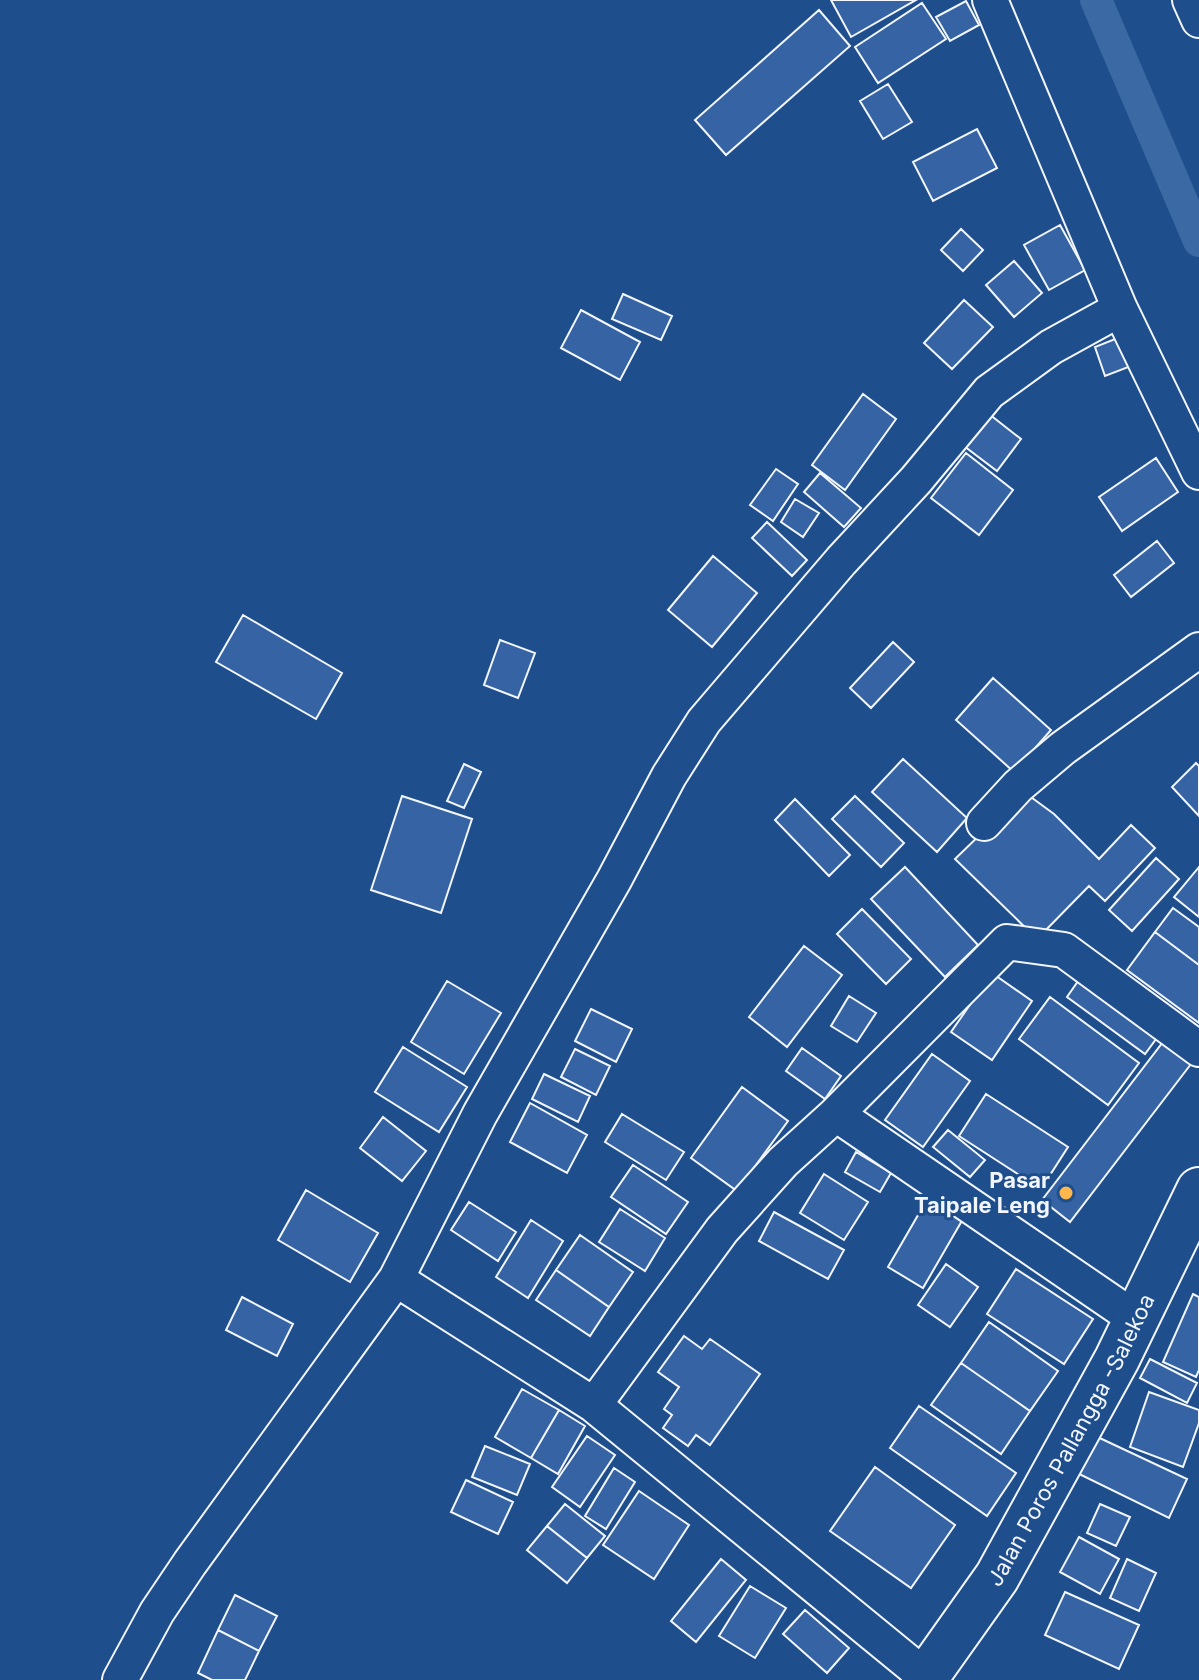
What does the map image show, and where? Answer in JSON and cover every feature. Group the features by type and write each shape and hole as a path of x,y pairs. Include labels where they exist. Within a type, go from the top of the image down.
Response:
{"main road":[{"name":"Jalan Poros Pallangga -Salekoa","path":"925,1678 997,1577 1136,1319 1199,1190"}],"street":[{"path":"990,0 1120,309 1199,472"},
{"path":"1190,0 1199,20"},
{"path":"120,1680 157,1612 190,1563 396,1279 480,1114 614,880 669,776 704,721 841,561 916,480 989,392 1051,347 1120,309"},
{"path":"984,823 1018,786 1063,748 1199,650"},
{"path":"594,1405 722,1230 783,1162 836,1114 1007,942 1064,950 1199,1049"},
{"path":"836,1114 1136,1319"},
{"path":"396,1279 594,1405 925,1678"}],"building":[{"path":"831,0 916,0 851,37"},
{"path":"966,1 979,25 950,41 936,17"},
{"path":"922,3 946,39 878,83 855,47"},
{"path":"819,10 850,46 726,155 695,120"},
{"path":"888,84 912,122 883,139 860,101"},
{"path":"977,129 997,168 933,201 913,162"},
{"path":"1060,225 1085,270 1049,290 1024,245"},
{"path":"961,229 983,250 963,271 941,250"},
{"path":"1014,261 1042,293 1014,317 986,285"},
{"path":"623,294 672,316 661,340 612,319"},
{"path":"964,300 993,327 952,369 924,343"},
{"path":"581,310 640,342 620,380 561,348"},
{"path":"1120,337 1131,366 1105,376 1095,347"},
{"path":"863,394 896,419 845,490 812,465"},
{"path":"989,414 1021,439 997,471 964,446"},
{"path":"966,453 1013,490 979,535 931,498"},
{"path":"1156,458 1178,492 1122,531 1099,497"},
{"path":"776,469 798,484 773,521 750,505"},
{"path":"820,473 861,508 844,527 804,492"},
{"path":"795,499 819,513 803,537 781,522"},
{"path":"767,522 807,560 792,576 752,538"},
{"path":"1157,541 1174,563 1131,597 1114,575"},
{"path":"713,556 757,593 712,647 668,610"},
{"path":"243,615 342,673 316,719 216,662"},
{"path":"500,640 535,653 518,698 484,685"},
{"path":"893,642 914,662 871,708 850,688"},
{"path":"993,678 1051,730 1014,772 956,720"},
{"path":"903,759 967,818 937,852 872,792"},
{"path":"1196,763 1199,766 1199,816 1172,787"},
{"path":"464,764 481,772 464,808 447,801"},
{"path":"1024,792 1054,814 1099,859 1131,825 1155,848 1105,901 1089,886 1037,939 955,859"},
{"path":"402,796 472,819 441,913 371,890"},
{"path":"855,796 904,843 881,867 832,819"},
{"path":"795,799 850,855 829,876 775,820"},
{"path":"1156,858 1179,879 1132,931 1109,910"},
{"path":"905,867 978,945 945,977 871,899"},
{"path":"1199,867 1199,917 1174,897"},
{"path":"1173,908 1199,927 1199,965 1155,932"},
{"path":"862,909 911,959 886,984 837,934"},
{"path":"1155,932 1199,965 1199,1023 1127,970"},
{"path":"804,946 842,975 787,1047 749,1017"},
{"path":"992,973 1032,1001 992,1060 951,1032"},
{"path":"1083,974 1162,1031 1145,1054 1067,997"},
{"path":"447,981 501,1013 464,1074 411,1042"},
{"path":"849,996 876,1013 857,1042 831,1026"},
{"path":"1050,997 1139,1063 1108,1105 1019,1039"},
{"path":"591,1009 632,1029 616,1062 575,1041"},
{"path":"1163,1042 1191,1064 1070,1222 1042,1200"},
{"path":"403,1047 467,1087 439,1132 375,1092"},
{"path":"802,1048 841,1076 825,1099 786,1071"},
{"path":"575,1049 610,1066 596,1095 561,1077"},
{"path":"932,1054 970,1081 923,1147 885,1120"},
{"path":"544,1074 590,1096 578,1122 532,1099"},
{"path":"742,1087 788,1121 737,1191 691,1158"},
{"path":"986,1094 1068,1147 1041,1189 959,1136"},
{"path":"530,1103 587,1135 567,1173 510,1142"},
{"path":"622,1114 684,1152 666,1180 605,1142"},
{"path":"383,1117 426,1151 402,1181 360,1148"},
{"path":"948,1130 985,1160 970,1177 933,1147"},
{"path":"856,1152 891,1173 880,1192 845,1172"},
{"path":"633,1165 688,1202 666,1234 611,1197"},
{"path":"824,1174 868,1202 844,1240 800,1213"},
{"path":"306,1190 378,1233 350,1282 278,1240"},
{"path":"932,1191 967,1212 923,1288 888,1267"},
{"path":"469,1202 516,1232 498,1261 451,1230"},
{"path":"620,1209 665,1238 645,1271 599,1242"},
{"path":"774,1212 844,1250 828,1279 759,1241"},
{"path":"531,1220 563,1241 528,1298 496,1277"},
{"path":"580,1235 633,1272 609,1307 556,1270"},
{"path":"946,1264 978,1287 950,1327 918,1305"},
{"path":"1016,1269 1093,1319 1064,1364 987,1314"},
{"path":"556,1270 609,1307 590,1336 536,1300"},
{"path":"1193,1294 1199,1297 1199,1370 1196,1377 1163,1362"},
{"path":"242,1297 293,1324 277,1356 226,1330"},
{"path":"989,1322 1058,1371 1030,1411 961,1363"},
{"path":"684,1336 702,1349 710,1339 760,1374 710,1445 696,1435 688,1446 663,1428 672,1415 664,1409 679,1387 658,1372"},
{"path":"1150,1359 1197,1383 1187,1403 1140,1378"},
{"path":"961,1363 1030,1411 1001,1454 931,1405"},
{"path":"522,1389 559,1410 531,1458 495,1437"},
{"path":"1149,1392 1199,1410 1199,1423 1183,1467 1130,1447"},
{"path":"919,1406 1016,1473 987,1516 890,1448"},
{"path":"559,1410 585,1426 558,1474 531,1458"},
{"path":"1089,1433 1187,1479 1169,1518 1071,1470"},
{"path":"587,1436 615,1455 580,1507 552,1487"},
{"path":"485,1446 530,1464 517,1495 472,1477"},
{"path":"875,1467 955,1525 911,1588 830,1531"},
{"path":"614,1468 635,1482 606,1529 585,1516"},
{"path":"466,1480 513,1502 498,1534 451,1512"},
{"path":"639,1491 689,1525 654,1579 603,1545"},
{"path":"565,1504 605,1536 587,1558 547,1526"},
{"path":"1100,1504 1130,1517 1116,1546 1087,1533"},
{"path":"547,1526 587,1558 567,1583 527,1550"},
{"path":"1079,1537 1119,1559 1100,1594 1060,1572"},
{"path":"721,1559 746,1580 696,1642 671,1621"},
{"path":"1127,1559 1156,1573 1139,1611 1110,1598"},
{"path":"750,1586 786,1608 755,1658 719,1636"},
{"path":"1065,1592 1139,1625 1119,1669 1045,1635"},
{"path":"235,1595 277,1616 259,1651 218,1630"},
{"path":"805,1610 849,1648 827,1673 783,1634"},
{"path":"218,1630 259,1651 245,1680 212,1680 198,1673"}],"waterway":[{"path":"1096,0 1199,241"}],"place":[{"name":"Pasar Taipale Leng","path":"1066,1193"}]}
